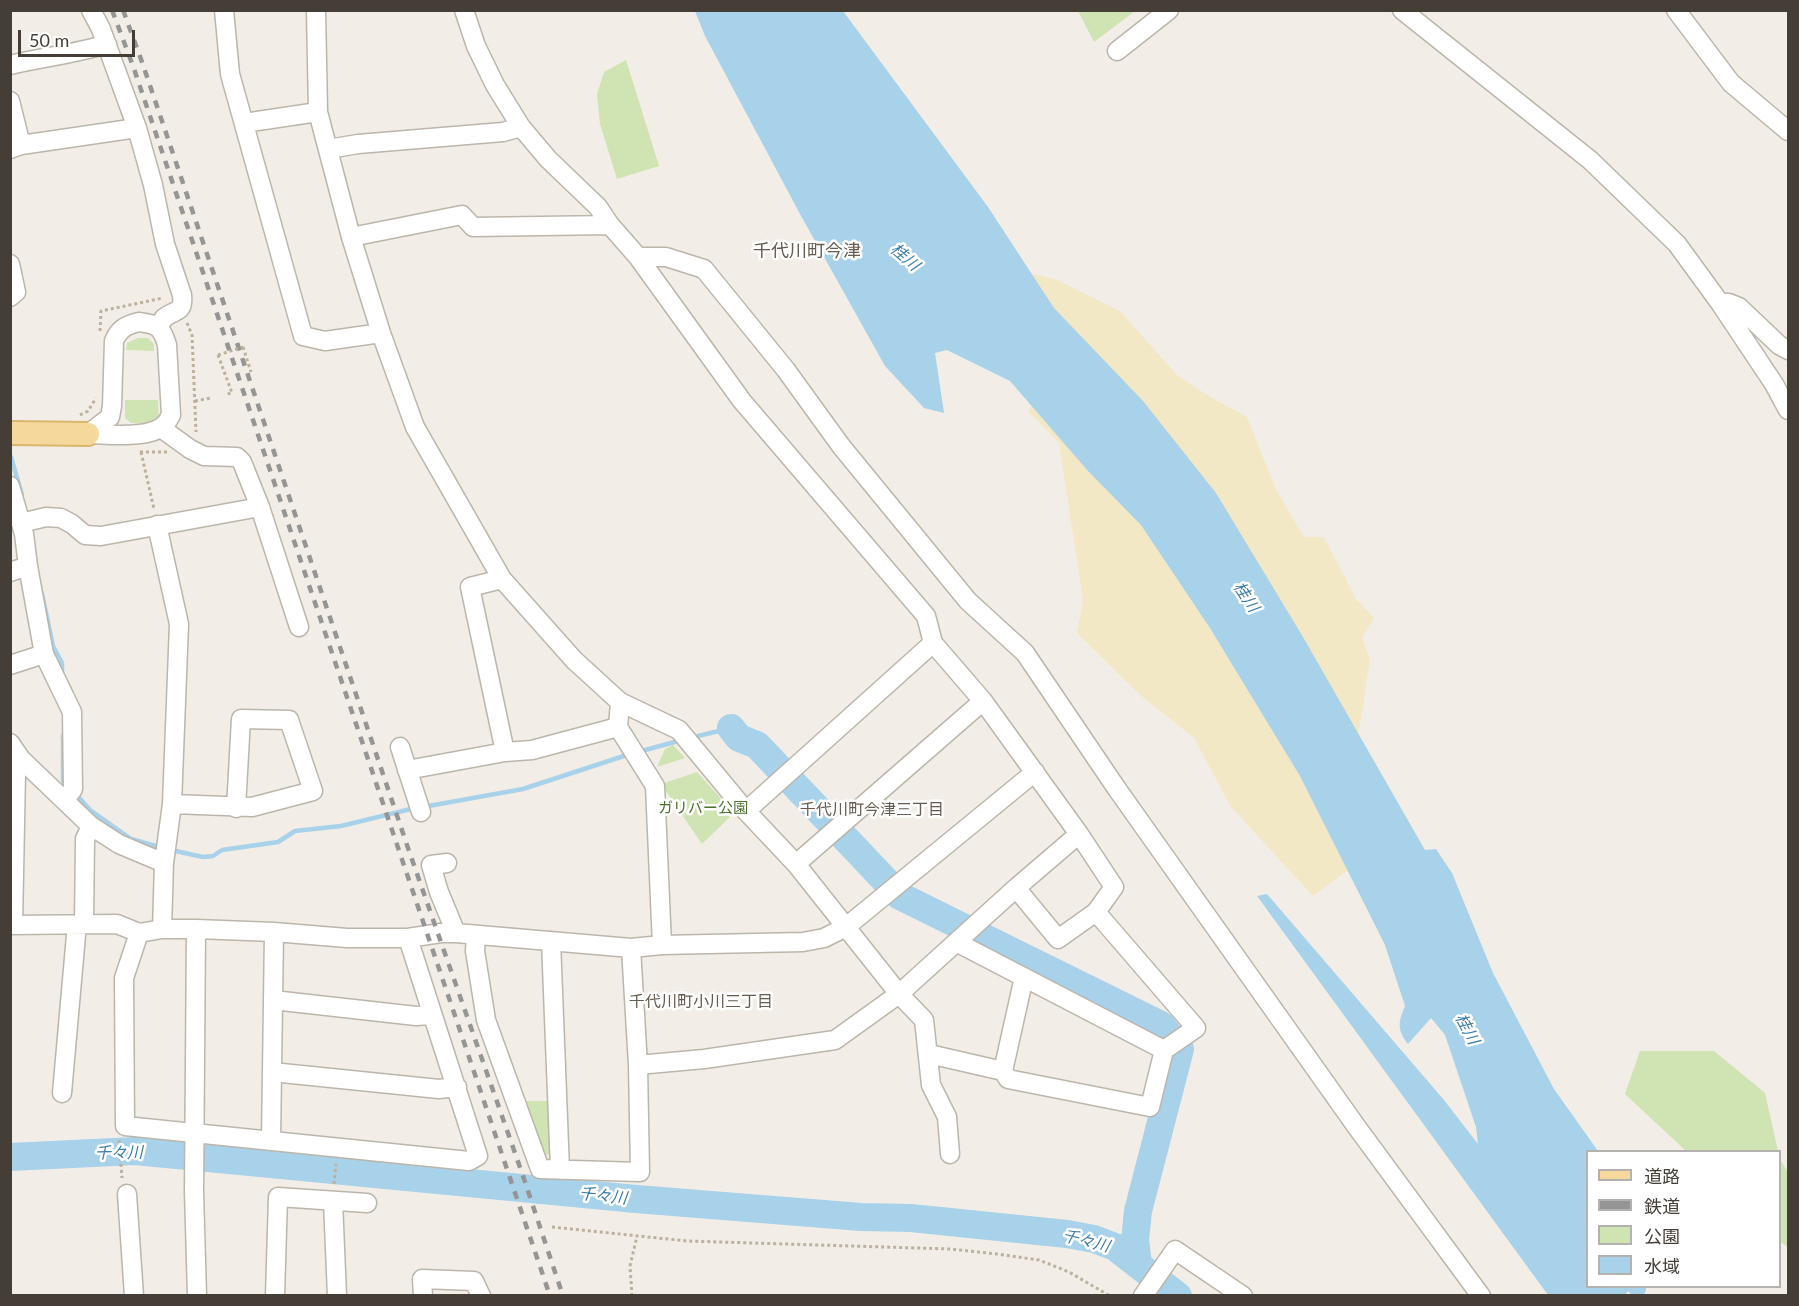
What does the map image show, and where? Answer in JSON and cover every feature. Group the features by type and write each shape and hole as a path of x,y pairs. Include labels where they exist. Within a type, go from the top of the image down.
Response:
{"main road":[{"path":"10,433 88,434"}],"street":[{"path":"91,10 107,44 137,128 153,185 165,244 182,295 183,304 180,310 164,318 158,327"},
{"path":"224,10 230,74 303,336 326,341 381,333"},
{"path":"316,10 318,112 351,237 381,333 415,427 502,579 574,660 620,702 679,730 746,811 796,864 899,994 924,1020 931,1085 947,1117 950,1154"},
{"path":"464,10 476,46 495,84 521,127 548,159 598,207 610,225 638,257 742,401 926,616 933,643 982,701 1035,772 1114,887 1096,912 1058,939 1016,888"},
{"path":"1117,51 1169,10"},
{"path":"1402,10 1590,160 1677,244 1720,303 1774,384 1788,410"},
{"path":"1676,10 1731,83 1788,130"},
{"path":"10,65 107,44"},
{"path":"10,101 16,147 137,128"},
{"path":"244,123 318,112"},
{"path":"328,149 358,144 504,132 521,127"},
{"path":"351,237 462,215 473,227 610,225"},
{"path":"638,257 666,257 704,269 786,370 841,446 968,601 1025,653 1117,789 1356,1126 1480,1296"},
{"path":"10,264 16,292 10,297"},
{"path":"1720,303 1729,303 1738,307 1779,345 1788,350"},
{"path":"139,322 151,323 158,327 164,334 167,345 171,415 166,424 141,443 88,434 110,417 114,341 118,331 129,324 139,322"},
{"path":"110,417 114,423 141,443"},
{"path":"161,428 190,450 204,456 237,457 242,462 260,507 299,627"},
{"path":"10,486 21,523 44,654 72,712 73,789 65,800"},
{"path":"21,523 46,517 61,518 85,535 101,536 260,507"},
{"path":"157,525 179,624 172,804 164,863 162,928"},
{"path":"10,572 28,566"},
{"path":"502,579 470,587 505,752"},
{"path":"746,811 933,643"},
{"path":"10,665 44,654"},
{"path":"796,864 982,701"},
{"path":"620,702 618,727 655,786 662,945"},
{"path":"172,804 236,808 252,807 313,791 290,720 241,718 236,808"},
{"path":"407,770 505,752 532,750 618,727"},
{"path":"10,743 21,759 92,826 119,844 164,863"},
{"path":"400,747 420,808"},
{"path":"21,759 16,773 12,925 117,924 139,933 162,928 273,932 347,938 408,938 456,933 631,948 662,945 802,942 824,938 846,927 1035,772"},
{"path":"62,1093 80,924 85,838 92,826"},
{"path":"638,1065 705,1059 835,1040 899,994 1079,834"},
{"path":"447,863 431,865 456,933"},
{"path":"1024,977 1003,1071 1008,1079 1150,1107 1164,1050 1196,1028 1096,912"},
{"path":"196,929 194,1191 197,1296"},
{"path":"271,1142 273,932"},
{"path":"139,933 124,978 125,1126 195,1138 271,1142 469,1161 478,1156 408,938"},
{"path":"476,935 475,951 486,1020 540,1169 640,1173 638,1065 631,948"},
{"path":"551,941 560,1170"},
{"path":"956,942 1164,1050"},
{"path":"273,1000 416,1016 432,1015"},
{"path":"929,1054 1003,1071"},
{"path":"272,1072 439,1089 457,1087"},
{"path":"127,1194 134,1296"},
{"path":"333,1195 337,1296"},
{"path":"275,1296 278,1197 333,1195 367,1203"},
{"path":"1143,1296 1175,1250 1243,1296"},
{"path":"423,1296 422,1279 474,1281 481,1296"}],"path":[{"path":"226,394 232,393 218,355 243,346 251,372"},
{"path":"195,401 211,398"},
{"path":"141,443 157,525"},
{"path":"125,1126 118,1137 122,1183 127,1194"},
{"path":"333,1195 336,1158"},
{"path":"552,1227 687,1240 950,1248 1039,1260 1069,1272 1110,1296"},
{"path":"632,1296 630,1266 637,1236"}],"green space":[{"path":"1078,11 1135,11 1094,42"},
{"path":"626,60 659,166 617,179 600,124 597,94 604,72"},
{"path":"138,338 148,338 154,344 154,351 126,350 127,343"},
{"path":"125,400 158,400 159,419 153,424 131,423 125,418"},
{"path":"673,745 685,758 657,767 665,749"},
{"name":"ガリバー公園","path":"697,772 734,813 702,844 661,784"},
{"path":"1640,1051 1714,1051 1765,1093 1778,1150 1685,1150 1625,1094"},
{"path":"526,1101 551,1101 552,1154 543,1155"},
{"path":"1781,1161 1787,1171 1788,1169 1788,1247 1781,1243"}],"sand":[{"path":"1018,271 1055,279 1120,311 1178,376 1247,417 1276,490 1304,537 1324,537 1356,599 1374,618 1362,638 1370,659 1359,732 1370,785 1359,862 1313,896 1231,807 1194,738 1140,695 1077,633 1083,600 1059,443 1029,412 1038,381"}],"water":[{"name":"桂川","path":"695,11 843,11 988,207 1054,308 1143,401 1216,493 1303,637 1425,850 1436,849 1452,873 1493,973 1554,1089 1597,1150 1586,1150 1586,1288 1646,1288 1644,1295 1632,1295 1628,1291 1625,1295 1548,1295 1257,896 1267,894 1444,1100 1478,1144 1476,1127 1445,1035 1431,1018 1408,1044 1404,1039 1400,1026 1405,1006 1385,945 1300,776 1210,628 1141,525 1088,471 1010,381 947,350 935,353 944,413 924,408 885,366 800,214 705,36"}],"waterway":[{"path":"11,457 22,495"},
{"path":"42,594 53,646 62,663 62,676"},
{"path":"690,738 731,728"},
{"path":"731,728 739,738 757,745 900,896 1161,1025 1180,1049 1138,1211 1135,1240 1138,1264"},
{"path":"63,735 63,781 67,785"},
{"path":"638,752 682,740"},
{"path":"423,807 523,789 630,754"},
{"path":"75,793 90,810 131,839 163,848"},
{"path":"171,850 203,857 213,856 222,850 278,842 295,831 341,826 415,808"},
{"name":"千々川","path":"10,1157 135,1151 636,1199 861,1217 911,1218 1067,1234 1094,1239 1115,1247 1178,1296"}],"railway":[{"path":"112,10 133,66 550,1296"},
{"path":"123,10 563,1296"}],"district":[{"name":"千代川町今津","path":"807,251"},
{"name":"千代川町今津三丁目","path":"872,810"},
{"name":"千代川町小川三丁目","path":"701,1002"}]}
